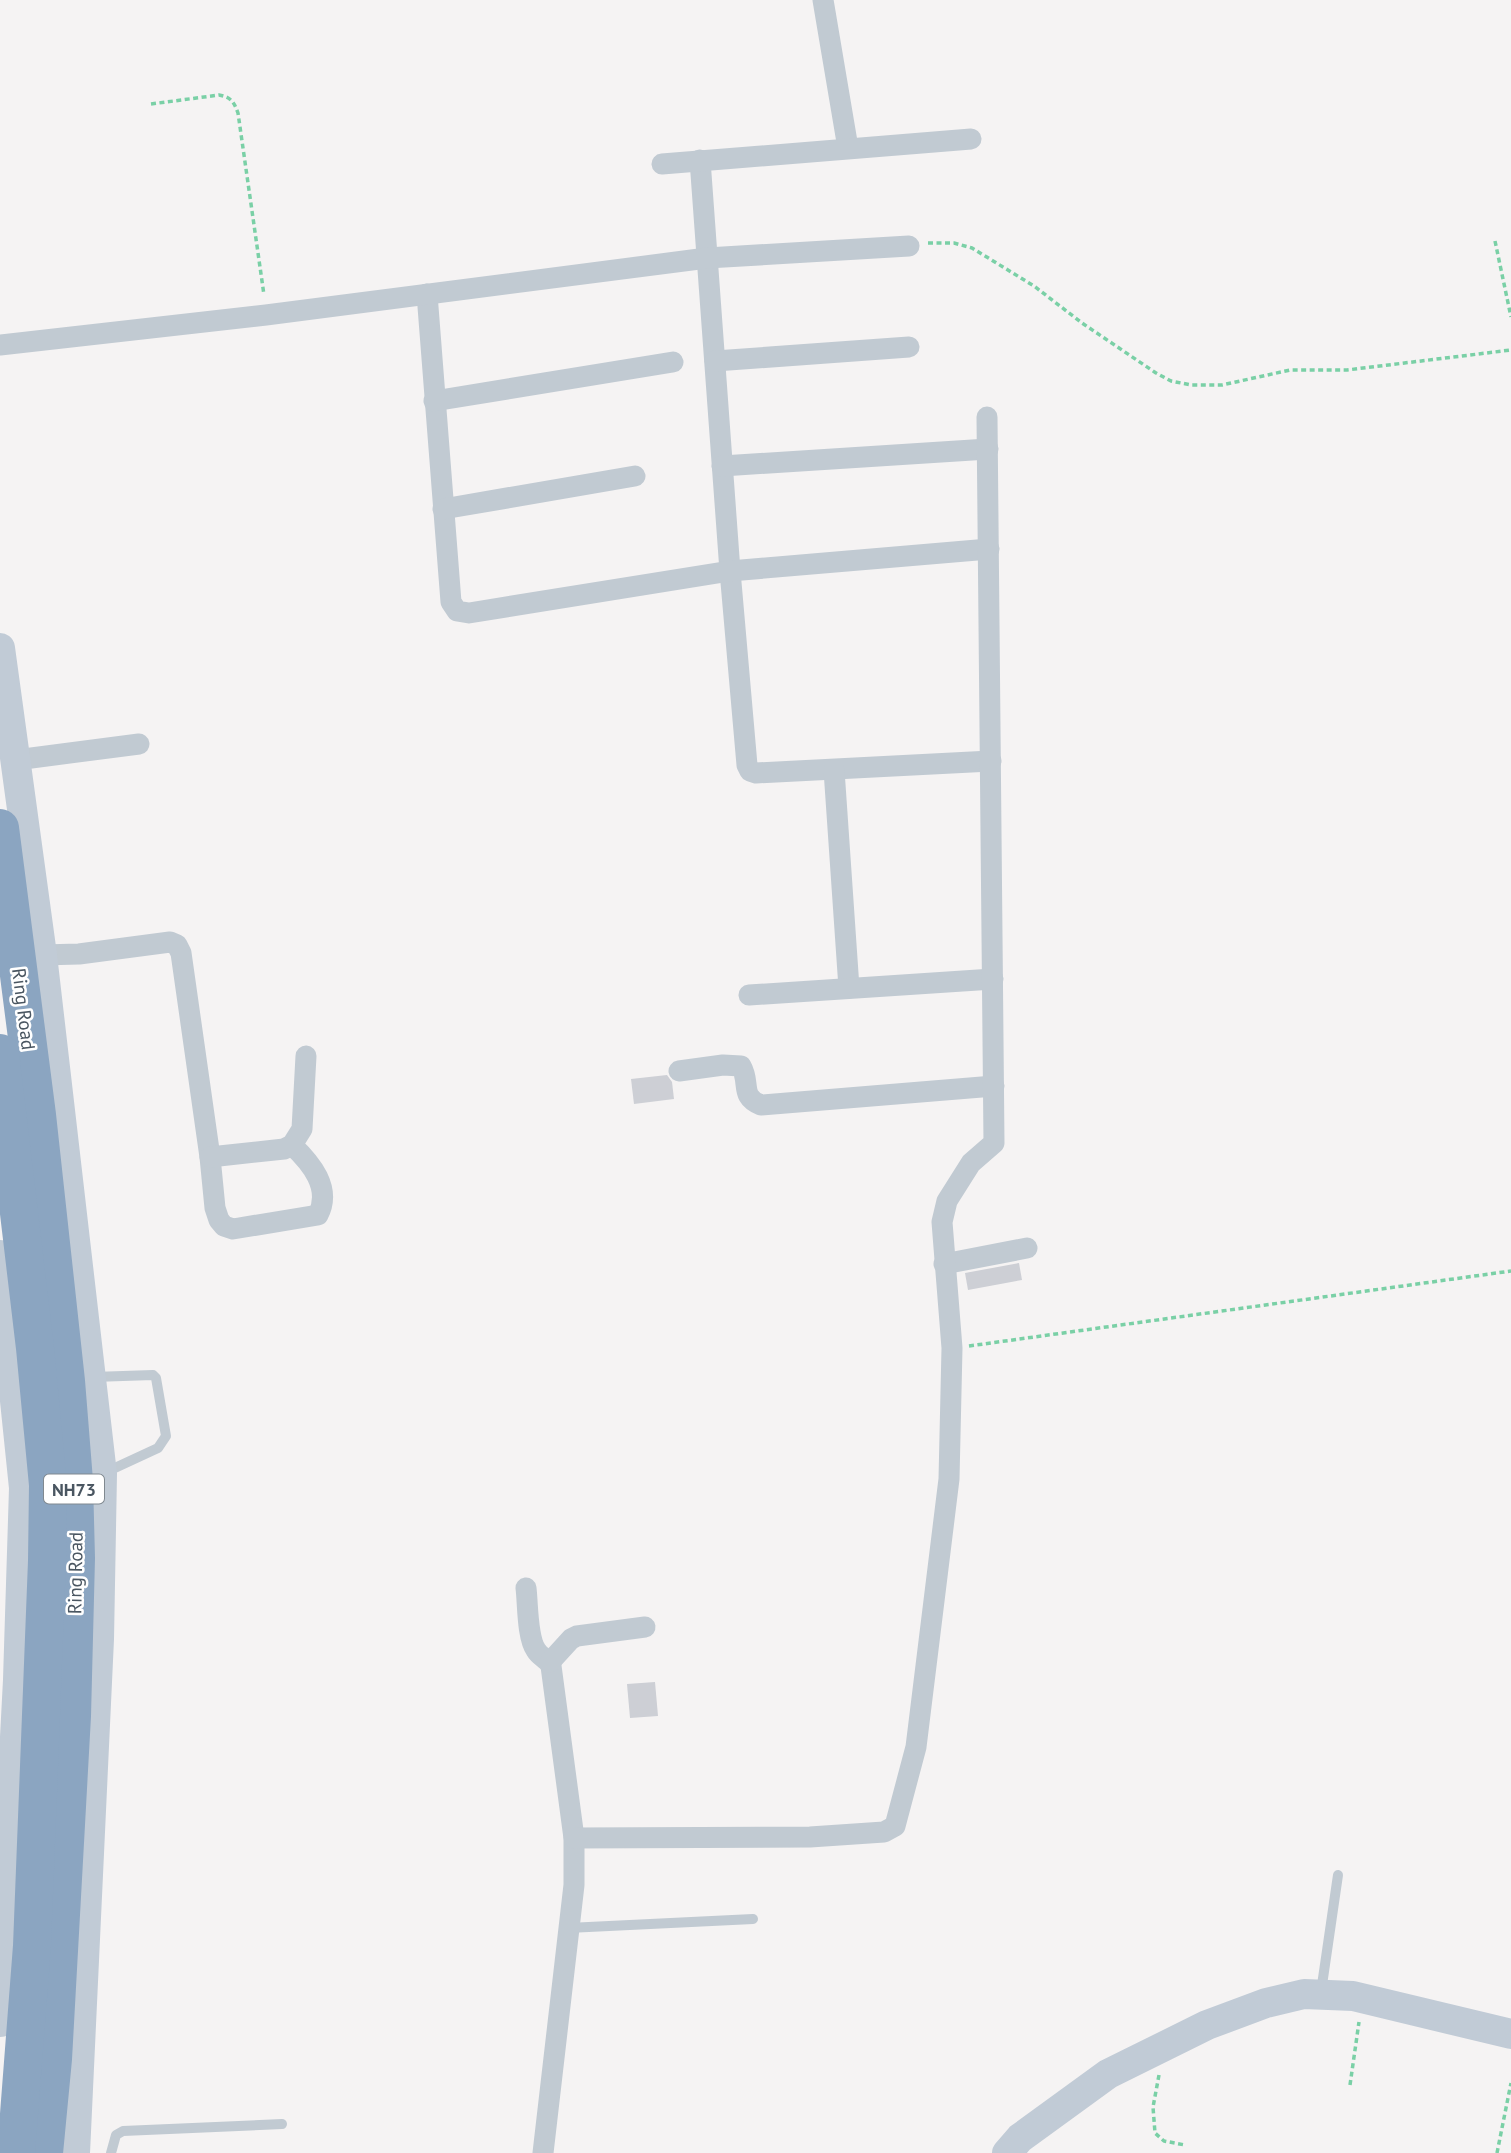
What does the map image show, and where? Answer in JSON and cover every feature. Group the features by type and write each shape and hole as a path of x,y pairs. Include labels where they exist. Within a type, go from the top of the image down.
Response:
{"highway":[{"name":"Ring Road","path":"9,833 37,1115 79,1379 71,1480 76,1558 66,2060 44,2153"},
{"name":"Ring Road","path":"0,1054 4,1117 35,1348 71,1480 47,1560 32,1946 16,2153"}],"street":[{"path":"823,0 848,148"},
{"path":"662,164 971,139"},
{"path":"700,160 747,765 750,771 756,773 991,761"},
{"path":"0,345 266,315 707,258 909,246"},
{"path":"427,294 451,602 457,611 469,613 730,571 989,549"},
{"path":"715,361 909,347"},
{"path":"434,401 673,362"},
{"path":"575,1838 810,1837 884,1832 895,1826 916,1747 949,1479 952,1348 942,1222 947,1201 971,1163 994,1143 988,418"},
{"path":"722,466 988,449"},
{"path":"443,509 635,476"},
{"path":"0,648 16,760 9,833 42,955 79,1379"},
{"path":"16,760 139,744"},
{"path":"834,770 849,988"},
{"path":"42,955 79,954 170,943 177,945 181,953 215,1208 224,1226 233,1229 314,1217 320,1210 320,1179 309,1161 292,1145"},
{"path":"749,995 993,979"},
{"path":"210,1157 284,1149 292,1145 302,1129 306,1056"},
{"path":"678,1071 723,1065 741,1066 745,1073 747,1094 751,1101 761,1105 994,1086"},
{"path":"944,1264 1027,1248"},
{"path":"0,1255 71,1480 18,1680 0,2021"},
{"path":"526,1588 531,1637 536,1650 550,1662 575,1838 574,1885 543,2153"},
{"path":"550,1662 577,1636 645,1627"},
{"path":"1007,2153 1020,2138 1108,2074 1207,2025 1266,2003 1304,1994 1362,1998 1511,2034"},
{"path":"66,2060 75,2153"}],"lane":[{"path":"71,1480 158,1448 166,1436 156,1378 153,1375 79,1379"},
{"path":"1320,1995 1338,1875"},
{"path":"568,1928 753,1919"},
{"path":"111,2153 116,2135 123,2131 282,2124"}],"path":[{"path":"151,104 219,94 228,96 234,102 238,113 266,315"},
{"path":"1495,241 1511,317"},
{"path":"909,246 937,242 972,248 1034,286 1082,323 1171,382 1222,385 1290,370 1347,370 1511,350"},
{"path":"952,1348 1511,1271"},
{"path":"1350,2085 1362,1998"},
{"path":"1157,2050 1159,2076 1153,2107 1155,2133 1164,2141 1185,2145"},
{"path":"1497,2153 1511,2083"}],"building":[{"path":"667,1075 672,1082 674,1099 634,1104 631,1079"},
{"path":"1019,1263 1022,1280 968,1290 965,1273"},
{"path":"655,1682 658,1716 630,1718 627,1684"}]}
